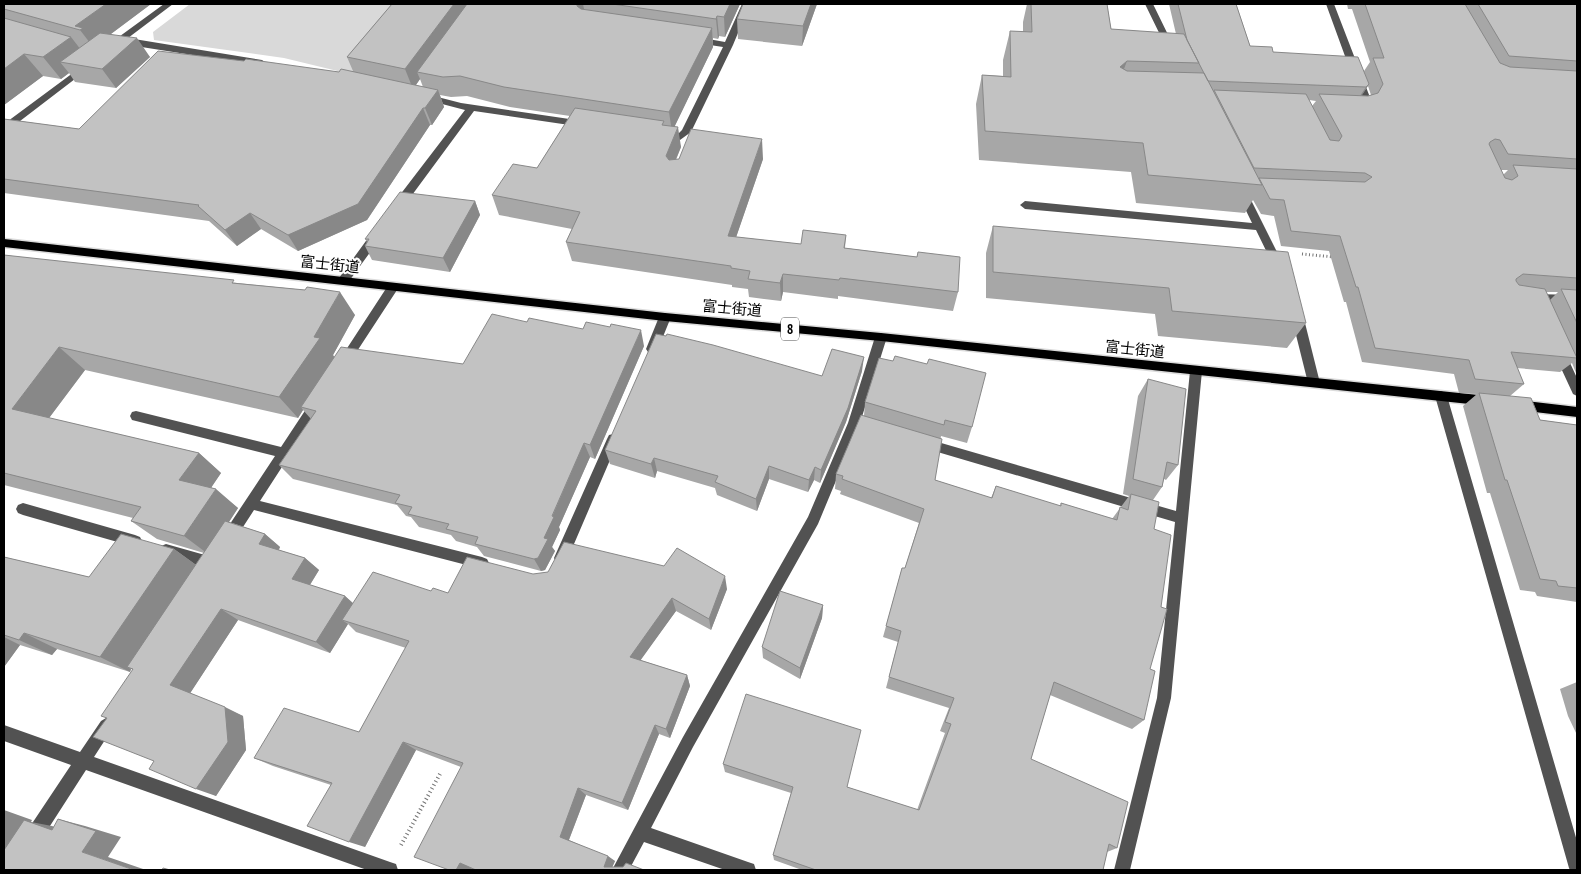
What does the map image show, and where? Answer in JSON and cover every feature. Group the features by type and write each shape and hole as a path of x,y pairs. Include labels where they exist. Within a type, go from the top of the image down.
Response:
{"main road":[{"name":"富士街道","path":"4,242 666,317 1314,382 1577,412"}],"street":[{"path":"169,4 117,42 269,64"},
{"path":"654,134 684,141 686,132 729,44 746,4"},
{"path":"1149,4 1174,55"},
{"path":"1330,4 1366,100 1364,104 1348,106"},
{"path":"691,39 729,44"},
{"path":"6,125 91,63"},
{"path":"416,94 471,108 589,125"},
{"path":"342,281 471,108"},
{"path":"1242,185 1259,227 1282,273"},
{"path":"1025,206 1259,227"},
{"path":"338,370 393,287"},
{"path":"1532,301 1577,299"},
{"path":"1295,307 1314,382"},
{"path":"646,362 666,317"},
{"path":"620,870 688,742 813,520 859,424 881,338"},
{"path":"1554,340 1577,391"},
{"path":"1122,870 1164,698 1196,370"},
{"path":"23,509 150,546 209,567 327,387"},
{"path":"1441,396 1577,868"},
{"path":"136,416 284,453"},
{"path":"556,569 620,424"},
{"path":"910,439 1181,518"},
{"path":"251,504 493,566"},
{"path":"27,847 115,711"},
{"path":"4,733 388,870"},
{"path":"640,832 748,870"}],"path":[{"path":"1271,251 1338,258"},
{"path":"388,870 440,774"}],"shaded area":[{"path":"190,4 413,4 354,75 284,58 154,40 153,32"}],"building":[{"path":"4,4 106,4 75,26 83,28 80,30 4,9"},
{"path":"392,4 454,4 405,69 347,57"},
{"path":"467,4 577,4 581,9 712,28 669,112 504,87 460,76 443,77 417,72"},
{"path":"612,4 730,4 724,17 717,16 716,19"},
{"path":"743,4 811,4 803,26 737,19"},
{"path":"1031,4 1107,4 1111,29 1184,34 1199,63 1127,61 1120,67 1127,71 1204,73 1262,185 1148,175 1143,143 985,131 982,75 1011,77 1010,31 1032,32"},
{"path":"1178,4 1236,4 1250,46 1272,47 1273,52 1358,57 1369,84 1366,87 1208,81 1187,40"},
{"path":"1365,4 1465,4 1500,63 1510,67 1577,71 1577,159 1508,154 1500,140 1495,139 1489,144 1505,178 1512,180 1518,176 1513,165 1577,169 1577,278 1523,274 1516,281 1519,285 1545,289 1577,358 1511,352 1524,384 1475,379 1469,360 1375,348 1358,287 1356,287 1340,236 1291,231 1284,200 1270,199 1259,178 1365,182 1372,177 1365,173 1254,168 1214,90 1306,94 1330,140 1339,141 1342,136 1319,94 1368,96 1378,93 1383,84 1373,58 1384,58"},
{"path":"1478,4 1577,4 1577,61 1509,56"},
{"path":"4,18 71,37 43,57 24,54 4,69"},
{"path":"100,33 137,38 102,69 60,62"},
{"path":"158,51 244,61 246,59 339,72 341,69 438,90 425,108 423,108 358,204 288,235 250,213 225,230 199,205 4,179 4,119 79,129"},
{"path":"575,108 664,121 662,125 678,127 666,156 669,160 679,159 691,129 762,139 728,236 801,244 803,230 846,235 844,248 917,257 918,252 960,257 958,292 840,278 839,280 783,274 780,283 748,279 750,271 731,268 731,266 566,242 580,212 492,195 513,164 537,168"},
{"path":"400,192 475,201 443,258 365,246 369,239 365,239"},
{"path":"993,226 1288,252 1306,323 1172,311 1169,288 993,272"},
{"path":"4,255 234,280 232,283 305,290 307,287 340,292 314,337 320,338 279,397 59,347 12,409 199,453 179,480 216,489 184,536 131,521 141,507 4,473"},
{"path":"1561,289 1577,290 1577,323"},
{"path":"492,314 527,322 529,318 583,329 586,322 610,327 611,324 641,330 590,445 584,443 552,516 554,517 544,538 548,539 538,558 534,559 475,544 478,537 446,529 449,524 408,514 412,507 395,503 400,495 279,465 316,411 301,407 341,347 463,364"},
{"path":"656,334 666,336 667,334 713,345 822,376 832,349 864,357 848,408 821,470 815,467 809,480 769,466 756,499 715,482 718,476 654,458 651,464 605,450"},
{"path":"895,356 927,364 929,359 986,373 972,427 945,420 944,425 865,402 879,358 893,361"},
{"path":"1148,379 1186,389 1178,465 1167,462 1162,487 1133,479"},
{"path":"1479,393 1531,398 1540,420 1577,425 1577,588 1558,586 1556,581 1540,579 1507,480 1505,480"},
{"path":"861,415 942,439 935,480 992,498 996,486 1061,506 1061,503 1117,520 1120,507 1128,510 1131,494 1159,502 1154,529 1171,535 1161,607 1167,609 1150,669 1155,671 1144,720 1054,682 1031,759 1128,802 1117,848 1109,844 1103,870 816,870 773,855 793,787 723,764 746,694 861,730 847,787 919,810 951,724 945,722 954,698 889,677 901,631 886,626 902,568 905,568 924,509 842,479 843,476 836,474"},
{"path":"225,521 265,534 259,544 305,558 292,579 345,596 316,642 221,609 170,685 225,707 228,742 196,789 149,769 154,761 93,737 107,718 101,716 133,669 127,667"},
{"path":"121,534 174,549 100,657 24,633 19,640 4,635 4,557 89,577"},
{"path":"564,542 664,566 677,548 725,576 709,619 672,598 630,657 687,675 666,729 655,725 622,803 578,788 560,837 608,856 604,867 623,867 626,863 644,870 476,870 460,863 456,870 449,870 414,857 463,763 403,742 349,842 307,826 332,783 254,758 284,708 359,732 409,641 342,620 373,572 431,591 433,588 448,593 467,557 533,574 548,572"},
{"path":"780,591 823,605 800,668 762,647"},
{"path":"58,819 96,831 82,852 134,870 4,870 4,850 24,820 52,830"}]}
